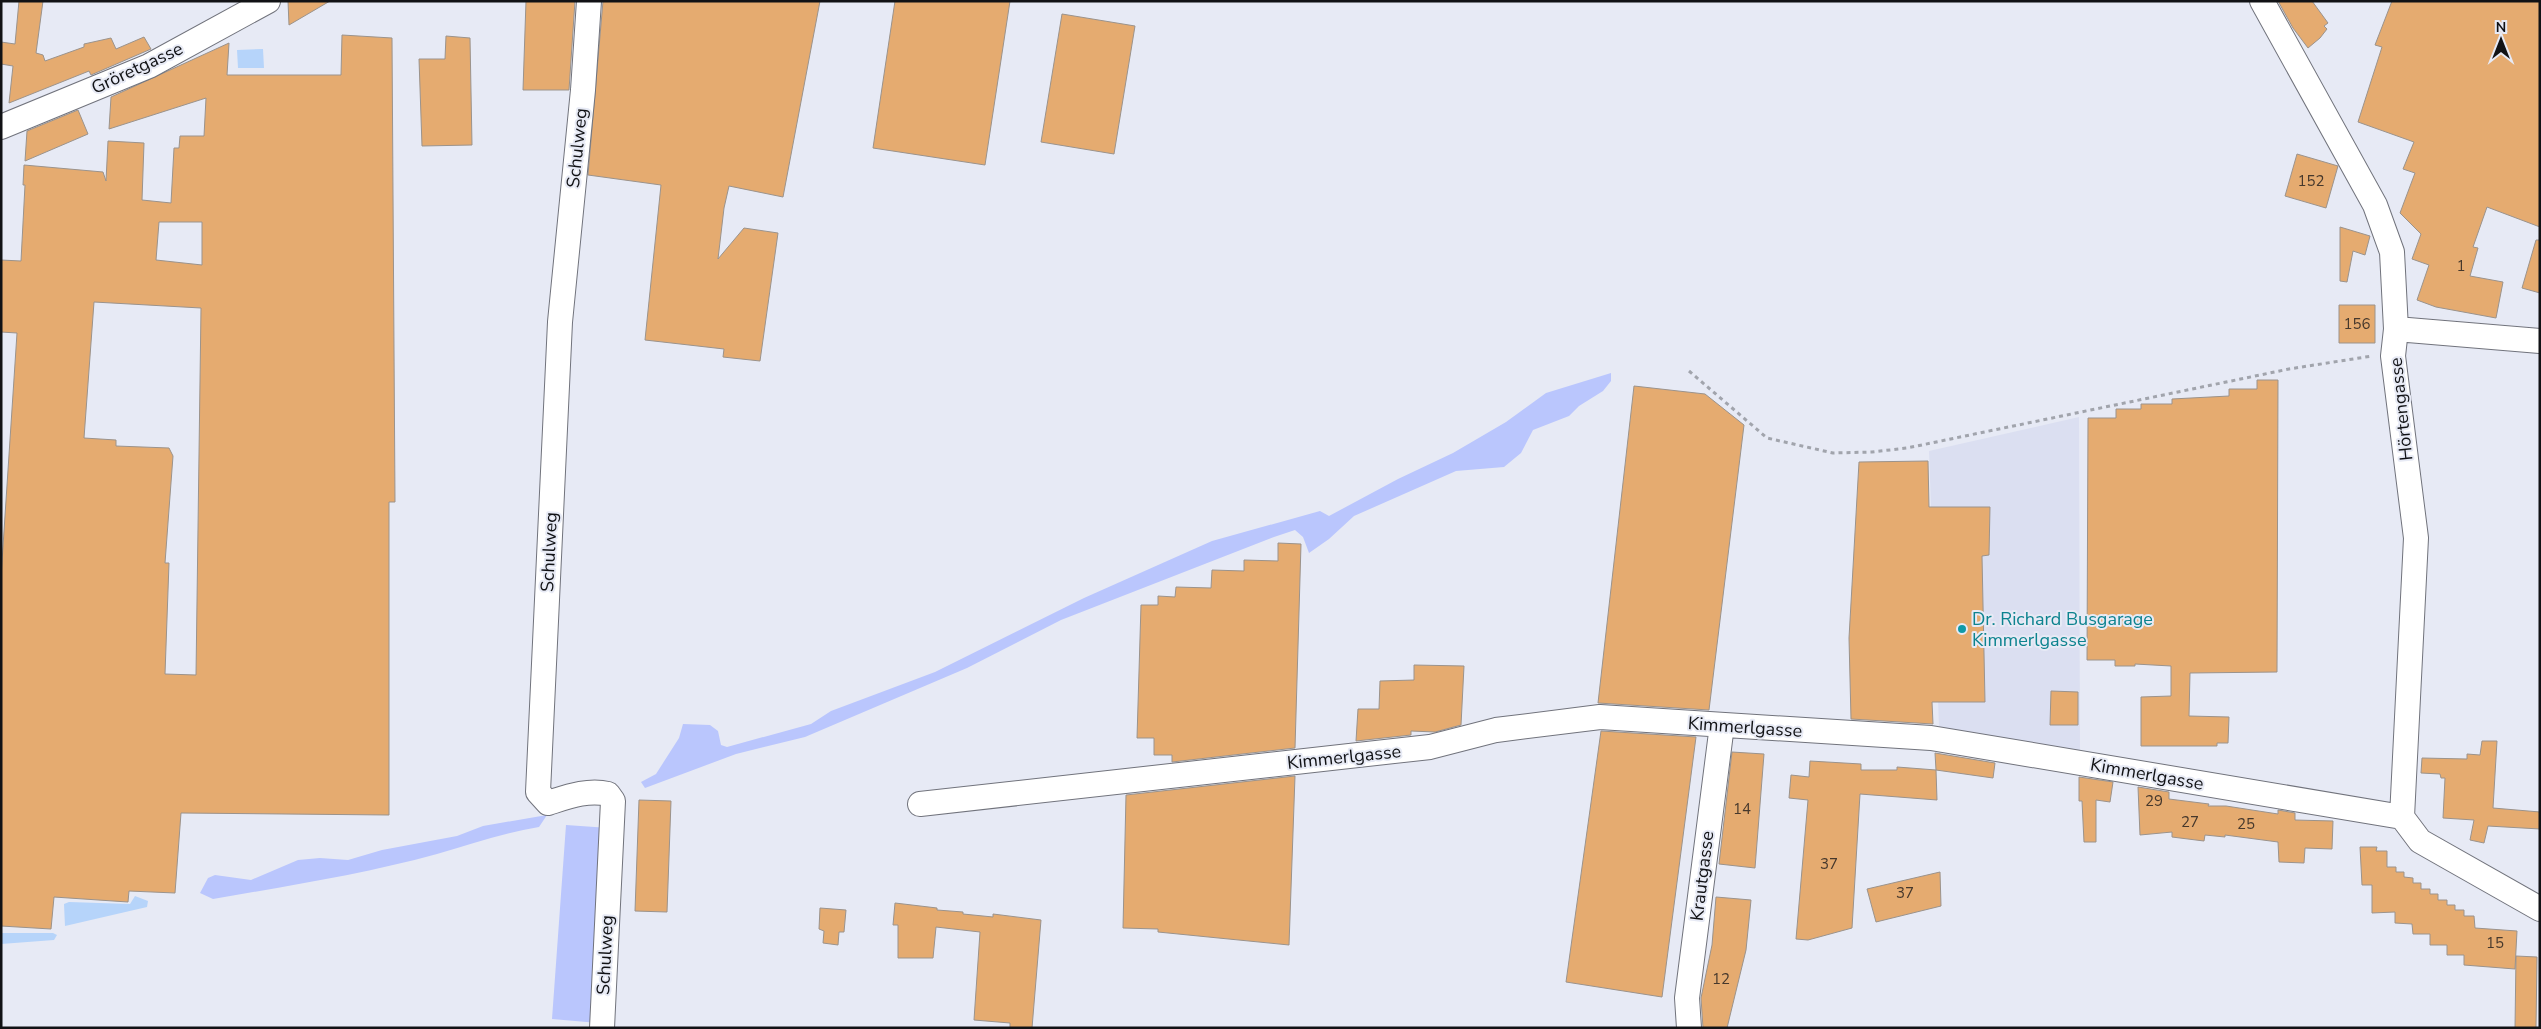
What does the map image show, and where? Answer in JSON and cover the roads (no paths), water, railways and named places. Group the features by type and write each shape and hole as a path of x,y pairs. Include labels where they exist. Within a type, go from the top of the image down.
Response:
{"street":[{"name":"Gröretgasse","path":"1,127 149,66 268,1"},
{"name":"Schulweg","path":"589,1 560,322 538,792 548,803 580,794 601,792 608,794 613,801 602,1028"},
{"name":"Hörtengasse","path":"2262,1 2375,205 2392,252 2396,329 2393,356 2416,538 2402,817"},
{"path":"2396,329 2540,341"},
{"name":"Kimmerlgasse","path":"920,804 1430,747 1496,730 1600,717 1931,738 2402,817"},
{"name":"Krautgasse","path":"1689,1028 1687,998 1722,725"},
{"path":"2402,817 2420,841 2540,909"}],"place":[{"name":"Dr. Richard Busgarage Kimmerlgasse","path":"1962,629"}]}
